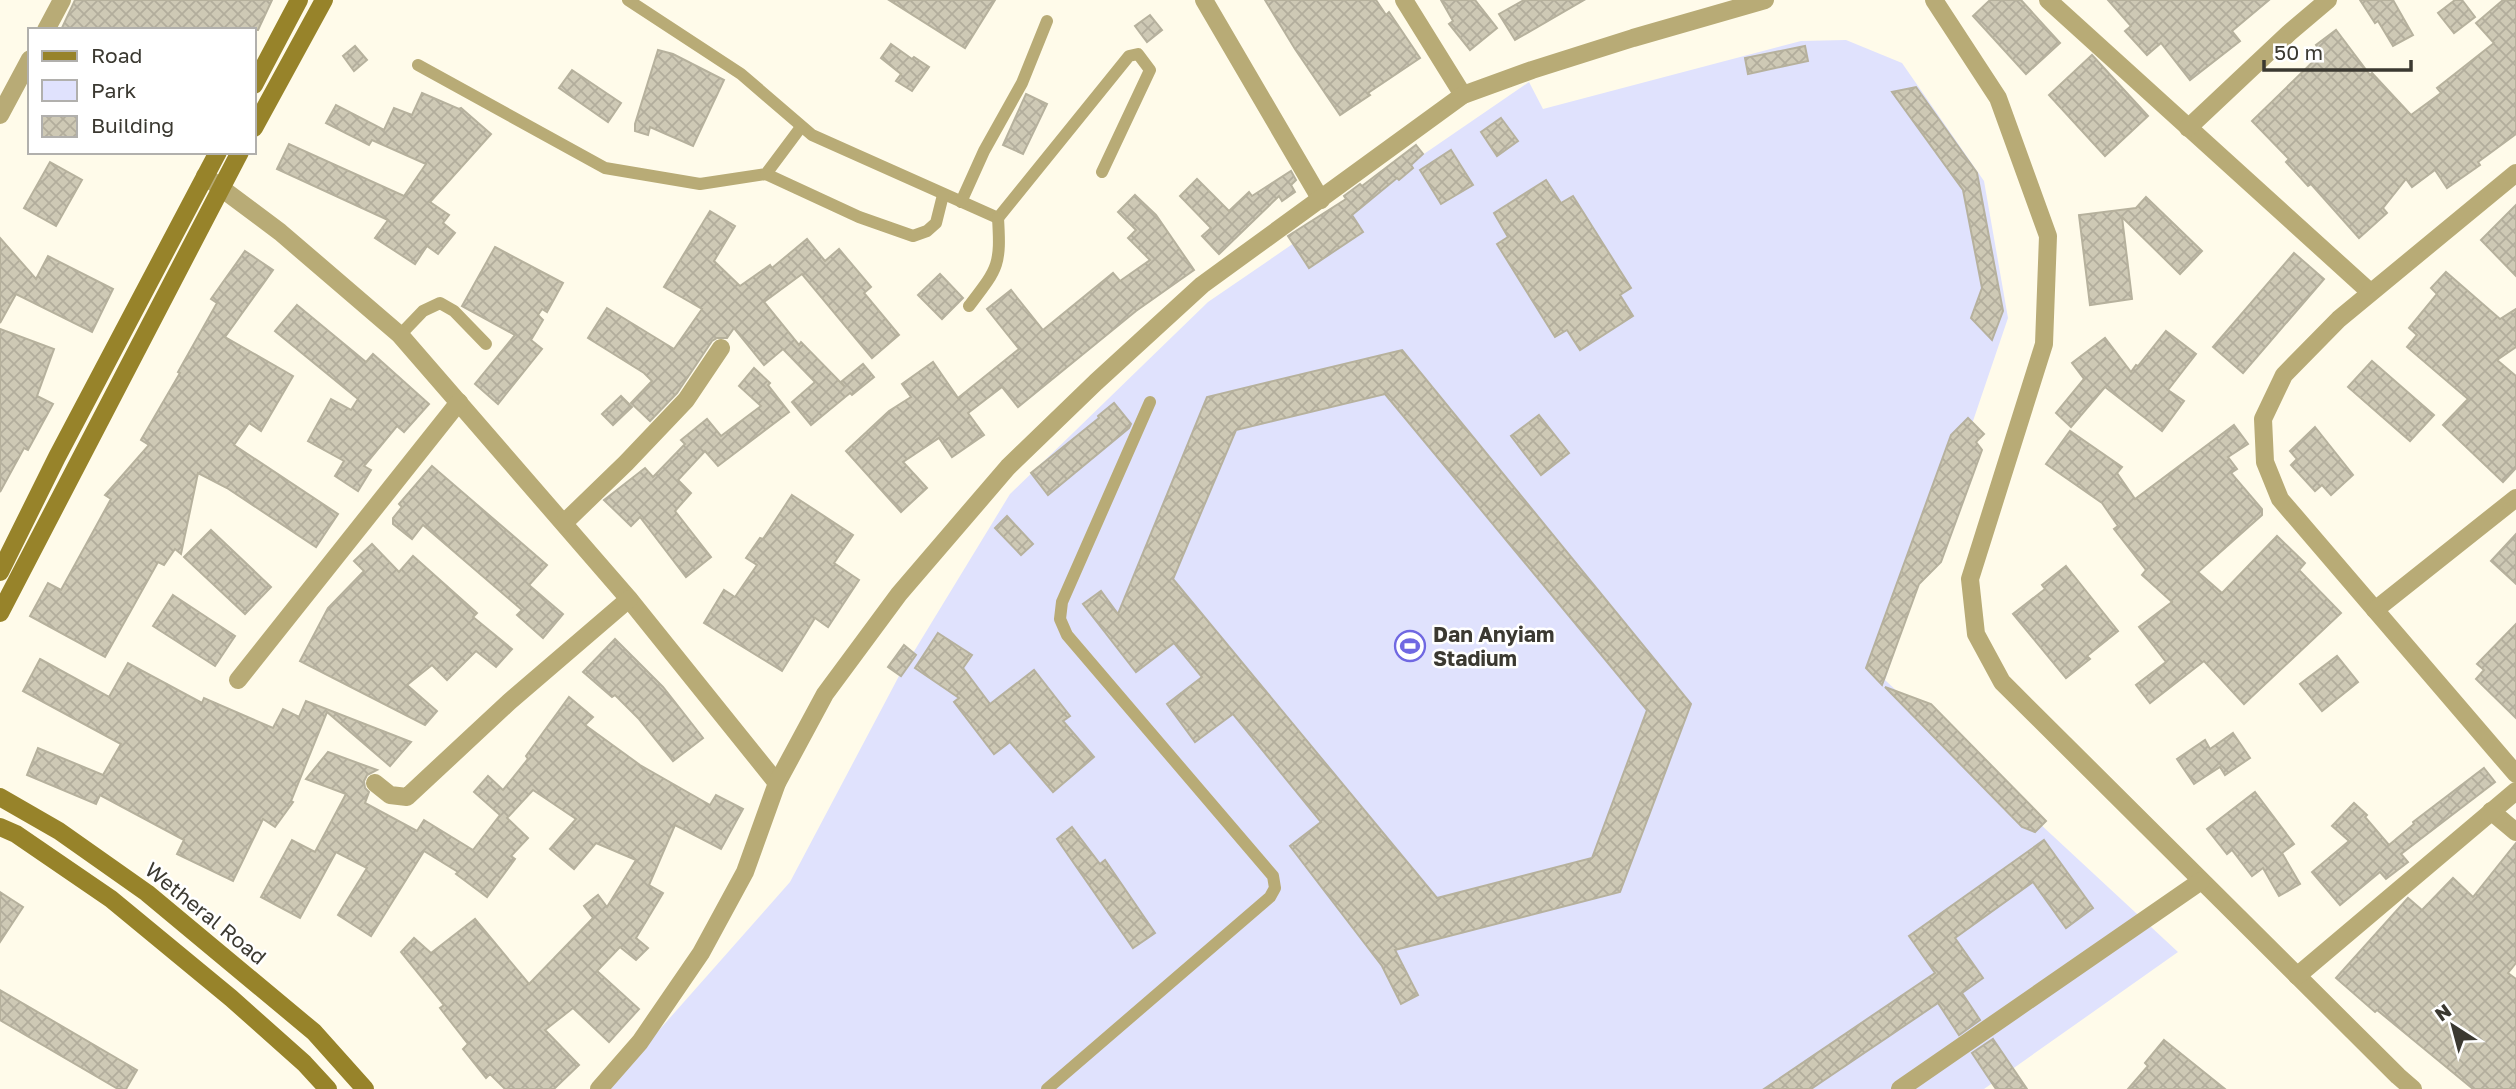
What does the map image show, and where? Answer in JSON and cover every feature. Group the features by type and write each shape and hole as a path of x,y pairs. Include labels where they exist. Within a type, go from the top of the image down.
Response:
{"main road":[{"path":"256,81 299,0"},
{"path":"256,124 324,0"},
{"path":"0,572 57,457 217,154"},
{"path":"0,613 239,154"},
{"name":"Wetheral Road","path":"0,797 59,831 148,893 314,1032 365,1089"},
{"path":"0,827 16,834 111,899 231,998 304,1063 328,1089"}],"street":[{"path":"47,28 61,0"},
{"path":"1203,0 1321,200"},
{"path":"1404,0 1463,95"},
{"path":"598,1089 640,1042 701,953 745,872 777,783 825,694 899,594 1008,467 1096,382 1202,285 1463,95 1633,38 1765,0"},
{"path":"1934,0 1998,97 2049,236 2044,344 1970,579 1976,634 2002,682 2413,1089"},
{"path":"2048,0 2370,292"},
{"path":"2188,128 2328,0"},
{"path":"0,115 28,64"},
{"path":"2516,173 2339,319 2284,375 2263,419 2265,462 2280,499 2516,774"},
{"path":"205,176 280,232 400,335 629,599 777,783"},
{"path":"564,523 686,400 721,348"},
{"path":"238,680 459,402"},
{"path":"2375,610 2516,498"},
{"path":"375,783 390,795 407,797 509,702 629,599"},
{"path":"2297,976 2516,791"},
{"path":"2491,811 2516,832"},
{"path":"1900,1089 2201,881"}],"lane":[{"path":"628,0 741,74 811,135 998,218"},
{"path":"961,202 984,151 1022,83 1047,21"},
{"path":"969,306 996,268 1000,249 998,218 1129,56 1138,54 1150,70 1102,173"},
{"path":"418,65 605,169 700,184 766,174 859,217 913,236 927,231 936,223 943,195"},
{"path":"766,174 801,127"},
{"path":"400,335 423,311 440,303 454,311 486,344"},
{"path":"1047,1089 1270,897 1275,888 1273,876 1067,635 1060,619 1062,603 1150,402"}],"green space":[{"path":"1846,40 1902,63 1984,181 2008,318 1885,680 2178,952 1984,1089 607,1089 790,882 899,676 1010,494 1208,302 1529,82 1543,109 1801,41"}],"building":[{"path":"75,0 272,0 258,30 62,28"},
{"path":"889,0 995,0 965,48"},
{"path":"1265,0 1376,0 1386,15 1389,12 1420,58 1340,115"},
{"path":"1441,0 1475,0 1497,28 1470,50 1449,24 1453,21"},
{"path":"1524,0 1584,0 1515,40 1499,14"},
{"path":"1990,0 2021,0 2060,43 2026,74 1973,16"},
{"path":"2108,0 2269,0 2232,31 2240,41 2190,80 2161,43 2147,55 2125,31 2131,26"},
{"path":"2360,0 2393,0 2413,35 2393,46 2378,21 2375,23"},
{"path":"2455,0 2462,0 2475,17 2454,33 2438,13"},
{"path":"2503,0 2516,0 2516,134 2478,162 2480,165 2447,188 2435,170 2412,187 2406,179 2383,208 2387,213 2359,238 2311,184 2308,186 2286,162 2289,159 2252,121 2322,53 2316,45 2336,30 2370,75 2372,73 2411,115 2441,93 2437,88 2494,43 2476,23"},
{"path":"1150,15 1162,30 1147,42 1135,26"},
{"path":"891,44 929,67 912,91 896,81 901,74 881,58"},
{"path":"355,46 367,60 354,71 343,56"},
{"path":"1805,46 1808,61 1748,74 1745,58"},
{"path":"658,50 673,54 724,80 693,146 650,127 648,135 635,131"},
{"path":"2092,55 2148,116 2105,156 2049,95"},
{"path":"572,70 621,103 608,122 559,88"},
{"path":"1916,87 1977,173 2003,311 1992,340 1971,318 1982,288 1963,190 1892,92"},
{"path":"422,93 461,108 491,134 430,202 449,215 443,223 455,233 438,254 427,246 415,264 375,238 388,220 277,169 289,144 404,196 426,164 372,140 369,145 326,123 336,105 384,130 394,108 412,115"},
{"path":"1026,94 1047,104 1023,154 1003,145"},
{"path":"1501,118 1518,141 1497,156 1481,132"},
{"path":"1416,145 1423,154 1411,165 1413,168 1352,215 1363,232 1309,268 1288,236 1346,199 1344,196 1360,184 1362,186"},
{"path":"1451,150 1473,185 1441,204 1420,170"},
{"path":"50,162 82,180 56,226 24,208"},
{"path":"1291,171 1296,180 1291,185 1295,192 1282,201 1279,196 1219,254 1202,236 1211,228 1180,196 1197,179 1229,211 1249,192 1252,196"},
{"path":"1546,180 1561,203 1573,196 1631,288 1620,295 1633,316 1580,350 1567,330 1555,337 1497,244 1508,237 1494,213"},
{"path":"1135,195 1156,215 1194,270 1136,311 1018,407 1002,387 968,413 984,435 952,457 939,438 903,462 927,488 901,512 846,451 889,411 911,397 902,384 933,362 958,398 1019,349 987,309 1011,290 1043,330 1113,273 1120,281 1150,260 1128,238 1136,230 1118,212"},
{"path":"2146,197 2202,251 2180,274 2122,217 2132,299 2090,305 2079,215 2136,208"},
{"path":"2516,205 2516,276 2481,240"},
{"path":"710,211 735,226 714,261 740,286 770,265 772,268 807,239 825,261 839,249 871,287 864,293 899,335 872,358 802,274 764,302 799,345 801,342 845,387 841,382 863,364 874,377 811,425 792,402 815,382 783,349 764,365 734,328 727,338 712,341 677,393 650,421 631,403 652,381 644,373 588,338 607,308 674,349 702,309 664,287"},
{"path":"0,238 36,279 48,256 113,289 92,332 16,294 0,323"},
{"path":"495,247 563,283 547,312 542,309 538,315 543,320 531,340 542,349 498,404 475,384 515,335 462,306"},
{"path":"245,251 273,270 225,337 293,376 261,431 249,423 234,445 338,514 316,547 227,488 198,473 181,554 175,549 164,565 158,562 105,657 30,616 48,583 61,590 111,499 105,495 149,445 141,440 217,303 211,299"},
{"path":"2294,253 2324,279 2243,373 2213,347"},
{"path":"2446,272 2500,319 2516,309 2516,347 2497,360 2516,376 2516,468 2503,482 2443,425 2468,399 2407,347 2417,335 2409,328 2437,294 2431,288"},
{"path":"940,274 963,298 942,319 918,295"},
{"path":"297,305 366,362 373,354 429,404 404,432 397,426 364,466 371,470 358,491 335,476 344,461 308,441 331,399 351,410 358,399 275,331"},
{"path":"0,329 54,349 37,396 53,404 28,450 24,448 0,492"},
{"path":"2166,331 2196,354 2168,390 2184,401 2162,431 2105,387 2071,427 2056,413 2084,379 2072,363 2105,338 2131,372"},
{"path":"1402,350 1691,704 1620,892 1395,950 1418,995 1401,1004 1382,966 1290,846 1321,822 1233,714 1195,742 1167,704 1202,677 1174,643 1136,672 1083,604 1101,591 1118,614 1207,397","holes":["1385,394 1647,710 1592,858 1437,898 1173,579 1236,430"]},
{"path":"2372,361 2434,415 2410,441 2348,387"},
{"path":"754,368 770,383 768,385 789,412 718,466 705,451 678,480 691,493 675,511 711,557 686,577 640,517 631,526 604,500 645,468 653,477 685,444 681,440 707,419 721,436 761,406 739,386"},
{"path":"621,396 632,407 613,425 602,414"},
{"path":"1114,403 1131,424 1129,428 1048,495 1031,473"},
{"path":"1539,415 1569,453 1541,475 1511,436"},
{"path":"1968,418 1984,434 1976,442 1982,450 1941,562 1919,584 1882,685 1866,668 1951,435"},
{"path":"2234,425 2248,444 2228,457 2237,469 2231,473 2262,509 2262,515 2198,572 2222,593 2277,536 2305,563 2299,570 2341,613 2244,704 2204,661 2150,703 2136,685 2166,662 2139,627 2172,602 2142,575 2146,570 2114,529 2118,526 2102,503 2046,464 2070,431 2122,467 2117,473 2135,499"},
{"path":"2315,427 2353,475 2331,495 2322,485 2315,491 2291,465 2297,459 2290,451"},
{"path":"432,466 547,565 529,585 563,614 543,638 517,615 522,610 423,525 412,539 393,524 393,518 402,507 399,504"},
{"path":"792,495 853,535 834,563 859,580 828,627 815,618 782,671 704,623 724,590 735,597 757,565 746,558 760,538 763,539"},
{"path":"1007,516 1033,544 1021,555 995,528"},
{"path":"211,530 271,587 245,614 184,557"},
{"path":"2516,534 2516,584 2491,561"},
{"path":"372,544 399,572 413,556 477,613 473,617 512,649 496,667 476,651 447,680 432,665 407,685 437,711 425,725 300,661 328,608 364,571 354,561"},
{"path":"2066,566 2118,631 2087,656 2090,659 2066,678 2013,614 2045,589 2042,585"},
{"path":"173,595 235,636 215,666 153,626"},
{"path":"2516,624 2516,718 2476,679 2484,670 2477,664"},
{"path":"938,633 972,655 963,668 990,704 1034,670 1070,716 1063,721 1094,757 1053,792 1010,742 994,754 954,702 959,698 915,668"},
{"path":"615,639 663,687 703,738 673,761 639,719 615,695 612,697 583,672"},
{"path":"904,645 916,655 901,676 888,667"},
{"path":"2337,656 2358,682 2322,711 2300,684"},
{"path":"40,659 109,697 128,663 202,703 204,698 273,728 283,709 299,717 306,701 411,742 390,766 327,712 291,801 293,802 275,827 263,819 233,881 177,854 184,840 100,795 96,804 27,775 38,748 103,775 121,744 23,691"},
{"path":"1885,687 1931,704 2046,821 2035,832 2022,827"},
{"path":"569,697 593,717 585,725 640,765 710,805 716,795 743,809 721,849 675,825 649,885 663,893 636,938 648,948 636,960 620,947 597,971 639,1009 609,1042 573,1008 545,1030 579,1065 554,1089 505,1089 490,1074 486,1078 463,1049 468,1044 440,1008 444,1005 401,952 414,938 431,953 475,919 529,984 593,918 584,906 598,895 607,907 636,860 596,843 574,869 550,849 576,819 533,790 507,818 528,838 511,856 515,859 487,897 456,874 458,872 424,851 371,936 338,915 367,868 336,852 300,918 261,897 292,840 315,852 346,794 306,779 328,752 377,770 367,775 364,781 369,792 365,803 417,831 424,820 473,850 500,815 474,792 488,776 503,790 528,759 526,756"},
{"path":"2233,733 2250,758 2225,775 2220,767 2194,784 2177,759 2205,740 2210,749"},
{"path":"2484,768 2495,782 2401,854 2408,862 2386,879 2380,872 2340,905 2312,872 2349,841 2332,826 2354,803 2367,815 2365,817 2389,845 2414,824 2413,822"},
{"path":"2255,792 2294,844 2282,853 2300,884 2279,896 2263,868 2252,876 2232,850 2227,854 2207,829"},
{"path":"1072,827 1100,864 1105,860 1155,933 1133,948 1057,839"},
{"path":"2044,840 2093,908 2066,928 2033,882 1955,938 1983,978 1962,993 1980,1020 1959,1035 1938,1003 1811,1089 1764,1089 1935,973 1909,936"},
{"path":"2516,843 2516,963 2508,973 2516,979 2516,1089 2473,1089 2336,978 2408,898 2422,910 2453,878 2473,897"},
{"path":"0,892 23,907 0,942"},
{"path":"0,990 137,1070 126,1089 118,1089 0,1020"},
{"path":"1993,1039 2027,1089 1996,1089 1972,1053"},
{"path":"2164,1040 2225,1089 2128,1089 2148,1066 2145,1063"}],"place":[{"name":"Dan Anyiam Stadium","path":"1410,646"}]}
